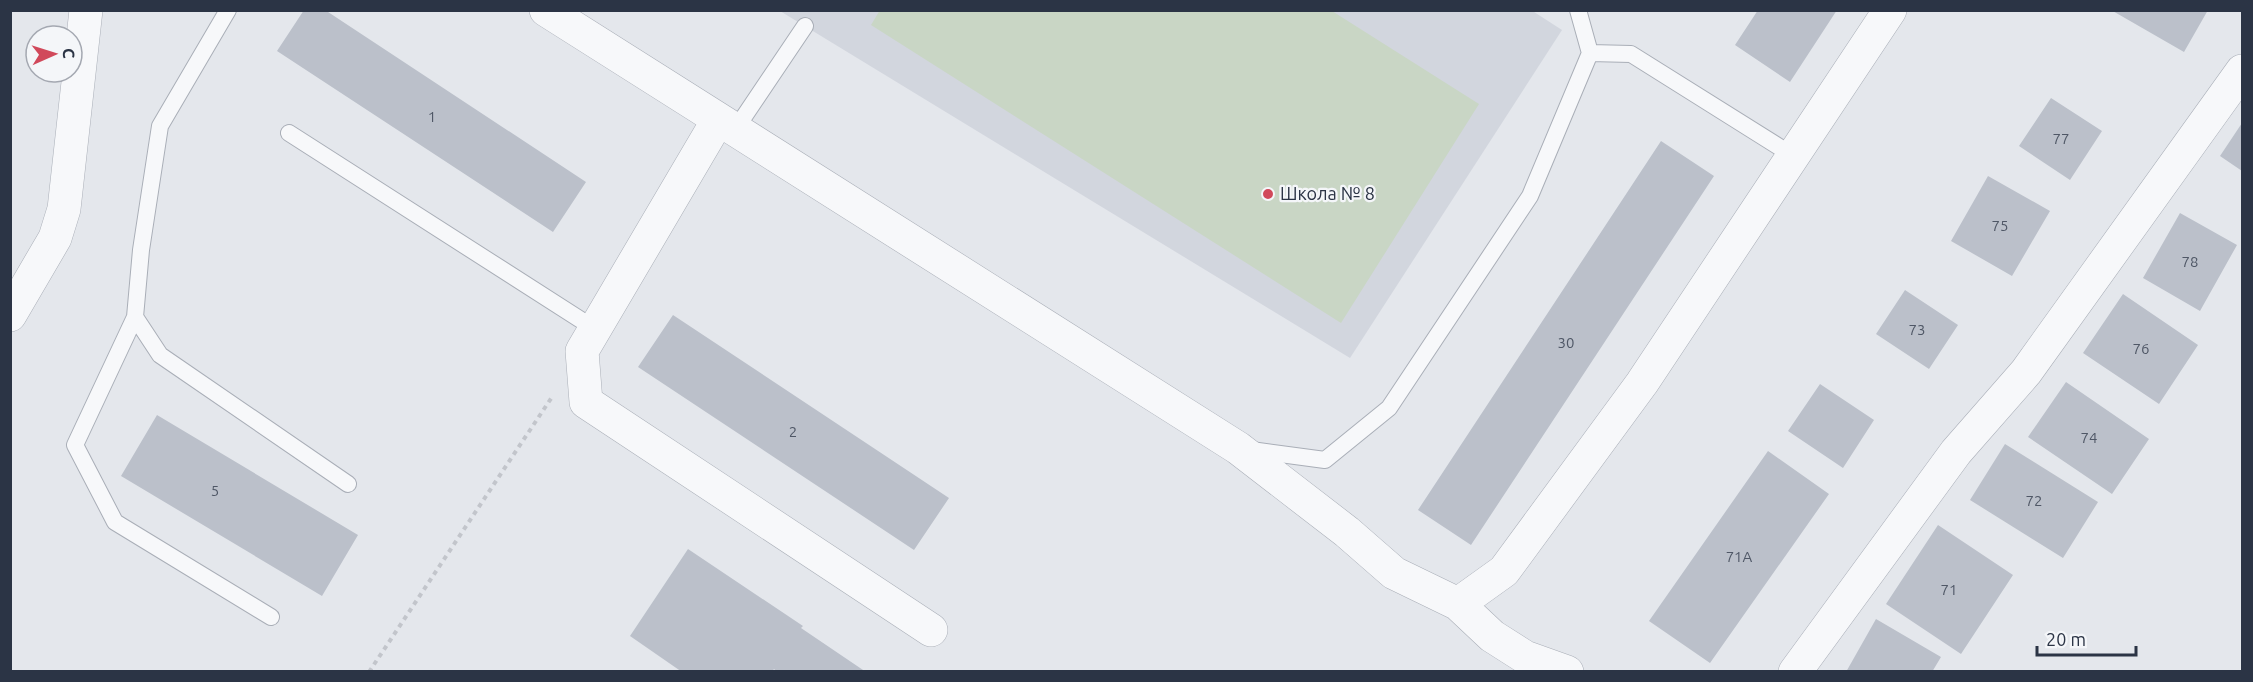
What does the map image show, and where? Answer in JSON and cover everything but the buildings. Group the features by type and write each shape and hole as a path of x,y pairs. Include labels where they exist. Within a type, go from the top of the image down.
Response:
{"street":[{"path":"10,315 55,238 64,209 86,10"},
{"path":"546,10 1238,448 1347,532 1394,573 1458,604 1492,636 1525,657 1567,672"},
{"path":"1458,604 1504,571 1642,383 1890,10"},
{"path":"1796,672 1956,452 2026,372 2242,71"},
{"path":"727,125 589,340 586,402 932,630"}],"lane":[{"path":"228,10 160,126 141,249 135,317 75,445 115,522 271,617"},
{"path":"1238,448 1325,460 1389,408 1530,196 1590,53 1578,10"},
{"path":"727,125 805,26"},
{"path":"1590,53 1631,54 1792,155"},
{"path":"289,133 589,340"},
{"path":"135,317 160,355 348,484"}],"path":[{"path":"369,672 589,340"}],"shaded area":[{"name":"Школа № 8","path":"1531,10 1562,30 1350,358 780,11"}],"green space":[{"name":"Школа № 8","path":"880,10 1332,11 1479,104 1341,323 871,25"}],"place":[{"name":"Школа № 8","path":"1268,194"}]}
